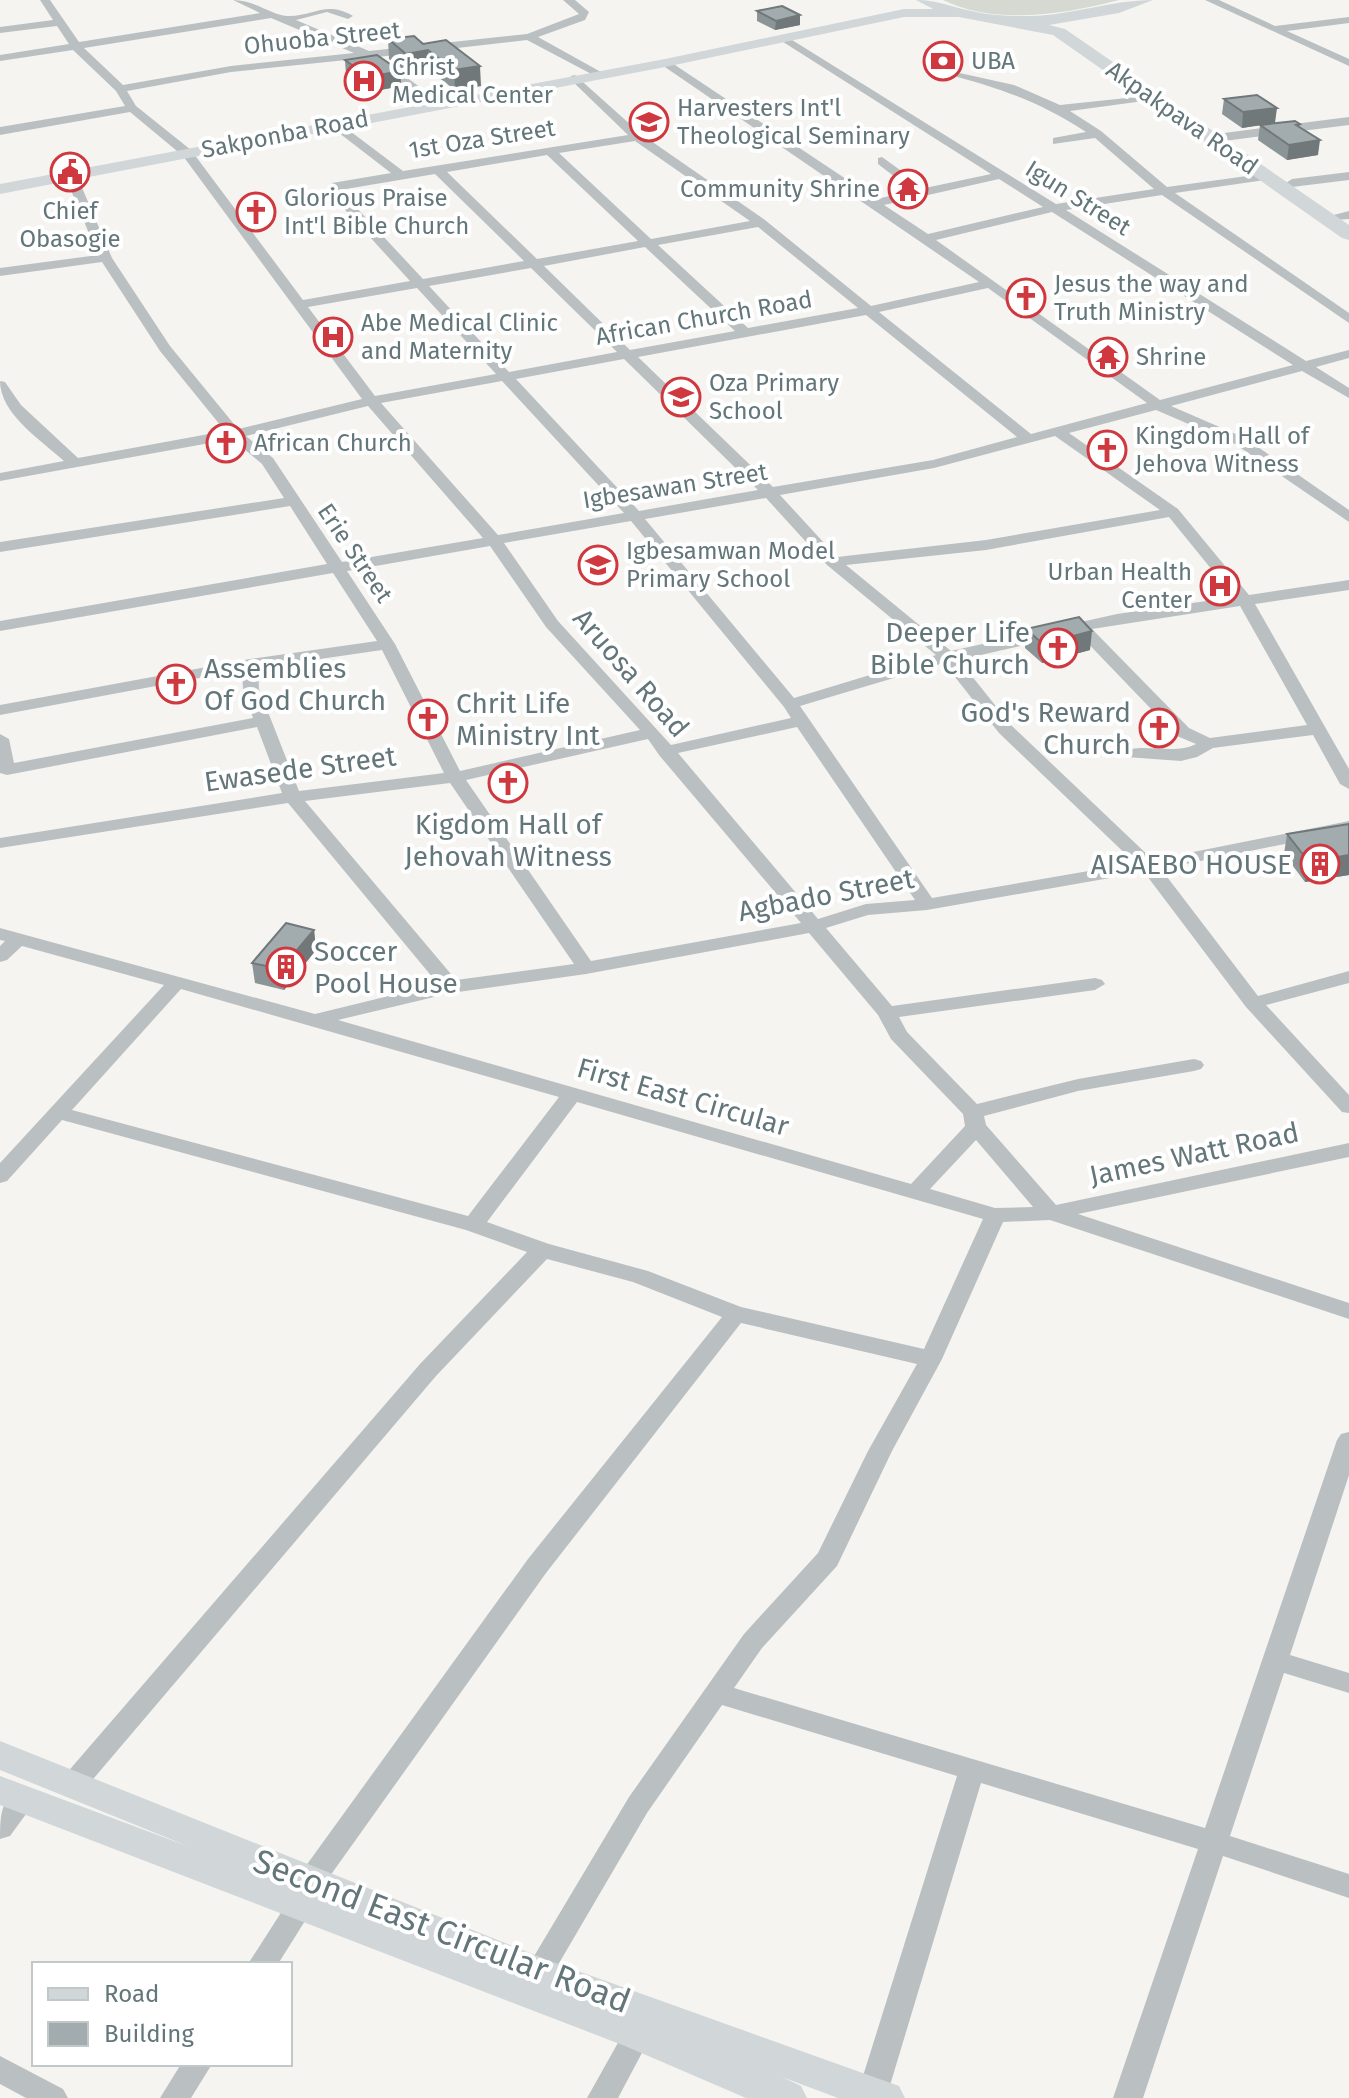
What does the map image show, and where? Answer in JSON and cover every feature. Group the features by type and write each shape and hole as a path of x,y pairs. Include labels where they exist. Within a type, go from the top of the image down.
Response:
{"highway":[{"path":"924,0 957,13 1008,19 1079,15 1145,0"},
{"name":"Akpakpava Road","path":"1079,15 1068,27 1073,34 1345,219"},
{"name":"Akpakpava Road","path":"1008,19 1059,32 1349,234"}],"main road":[{"path":"904,13 916,0"},
{"name":"Sakponba Road","path":"0,189 665,63 904,13 957,13"},
{"name":"Second East Circular Road","path":"0,1755 74,1783 305,1894 788,2098"},
{"name":"Second East Circular Road","path":"12,1794 538,1973 880,2095"}],"street":[{"name":"Aruosa Road","path":"45,0 76,46 120,89 132,108 187,153 371,401 493,539 552,624 652,733 887,1013 898,1035 1051,1213"},
{"path":"238,0 369,55 438,105"},
{"name":"Ohuoba Street","path":"120,89 231,69 529,37 585,14 568,0"},
{"path":"1210,0 1347,61"},
{"path":"288,19 328,9 348,16"},
{"path":"0,58 274,14"},
{"path":"1274,29 1349,20"},
{"path":"0,30 59,23"},
{"path":"529,37 597,74"},
{"name":"Igun Street","path":"784,38 1349,394"},
{"path":"665,63 991,283 1160,406 1240,441 1349,517"},
{"path":"950,72 1010,87 1059,109 1097,134 1164,191 1349,319"},
{"path":"575,78 637,137 761,223 1028,439"},
{"path":"1059,109 1151,97"},
{"path":"0,131 132,108"},
{"path":"1224,137 1349,121"},
{"path":"334,124 399,174"},
{"path":"1057,141 1097,134"},
{"name":"1st Oza Street","path":"419,285 334,187 637,137"},
{"path":"549,151 745,333"},
{"path":"882,161 921,191"},
{"path":"436,168 629,352 771,494 833,562 948,657 1005,729 1149,866 1253,1003 1349,1107"},
{"path":"871,204 1001,175"},
{"name":"Erie Street","path":"71,176 106,258 165,348 235,434 268,461 387,644 455,777 586,968"},
{"path":"924,239 1054,208 1265,176"},
{"path":"1292,183 1349,176"},
{"path":"300,305 761,223"},
{"path":"0,272 106,258"},
{"name":"African Church Road","path":"0,477 235,434 371,401 870,310 991,283"},
{"path":"419,285 636,517 790,704 927,904"},
{"name":"Igbesawan Street","path":"0,626 934,464 1349,354"},
{"path":"0,385 16,408 76,464"},
{"path":"0,411 16,408"},
{"path":"1055,430 1173,512 1244,599 1349,784"},
{"path":"0,547 292,501"},
{"path":"833,562 986,545 1173,512"},
{"path":"790,704 948,657 1082,628 1244,599 1349,585"},
{"path":"1082,628 1183,732 1208,743 1318,729"},
{"path":"0,710 250,664 387,644"},
{"path":"250,664 251,689 292,797 451,987"},
{"path":"0,739 7,770 262,721"},
{"path":"665,751 801,721"},
{"name":"Ewasede Street","path":"0,843 292,797 455,777 652,733"},
{"path":"1132,753 1170,757 1201,749 1208,743"},
{"name":"Agbado Street","path":"315,1020 451,987 586,968 814,926 866,910 927,904 1149,866 1349,826"},
{"path":"0,956 9,936"},
{"name":"First East Circular","path":"9,936 178,981 995,1215 1051,1213 1349,1311"},
{"path":"1253,1003 1349,977"},
{"path":"0,1176 178,981"},
{"path":"887,1013 1095,984"},
{"path":"915,1193 974,1120 1078,1085 1194,1065"},
{"path":"473,1225 572,1094"},
{"path":"60,1113 473,1225 542,1250 640,1276 736,1314 931,1359"},
{"name":"James Watt Road","path":"1051,1213 1349,1150"},
{"path":"538,1973 638,1805 719,1694 753,1641 828,1559 880,1451 931,1359 995,1215"},
{"path":"74,1783 428,1370 542,1250"},
{"path":"263,1962 305,1894 537,1566 736,1314"},
{"path":"1128,2098 1275,1660 1340,1494 1349,1440"},
{"path":"1275,1660 1349,1683"},
{"path":"719,1694 1214,1842 1349,1886"},
{"path":"880,2095 972,1770"},
{"path":"0,1828 12,1794"},
{"path":"602,2098 638,2034"},
{"path":"175,2098 196,2066"},
{"path":"0,2069 53,2098"}],"shaded area":[{"path":"943,0 1119,0 1054,13 1008,15 963,8"}],"building":[{"path":"782,6 800,15 776,21 757,11"},
{"path":"414,36 423,44 446,40 480,66 454,70 428,50 406,54 388,39"},
{"path":"377,55 400,71 369,77 345,60"},
{"path":"1257,95 1277,108 1243,112 1224,99"},
{"path":"1295,121 1300,124 1296,125 1320,140 1289,145 1260,125"},
{"path":"1079,617 1092,631 1043,644 1026,629"},
{"path":"1349,824 1349,855 1309,862 1287,834"},
{"path":"286,923 314,930 281,969 252,963"}],"place":[{"name":"UBA","path":"943,61"},
{"name":"Christ Medical Center","path":"364,81"},
{"name":"Harvesters Int'l Theological Seminary","path":"649,122"},
{"name":"Chief Obasogie","path":"70,172"},
{"name":"Community Shrine","path":"908,189"},
{"name":"Glorious Praise Int'l Bible Church","path":"256,212"},
{"name":"Jesus the way and Truth Ministry","path":"1026,298"},
{"name":"Abe Medical Clinic and Maternity","path":"333,337"},
{"name":"Shrine","path":"1108,357"},
{"name":"Oza Primary School","path":"681,397"},
{"name":"African Church","path":"226,443"},
{"name":"Kingdom Hall of Jehova Witness","path":"1107,450"},
{"name":"Igbesamwan Model Primary School","path":"598,565"},
{"name":"Urban Health Center","path":"1220,586"},
{"name":"Deeper Life Bible Church","path":"1058,648"},
{"name":"Assemblies Of God Church","path":"176,684"},
{"name":"Chrit Life Ministry Int","path":"428,719"},
{"name":"God's Reward Church","path":"1159,728"},
{"name":"Kigdom Hall of Jehovah Witness","path":"508,783"},
{"name":"AISAEBO HOUSE","path":"1320,864"},
{"name":"Soccer Pool House","path":"286,967"}]}
